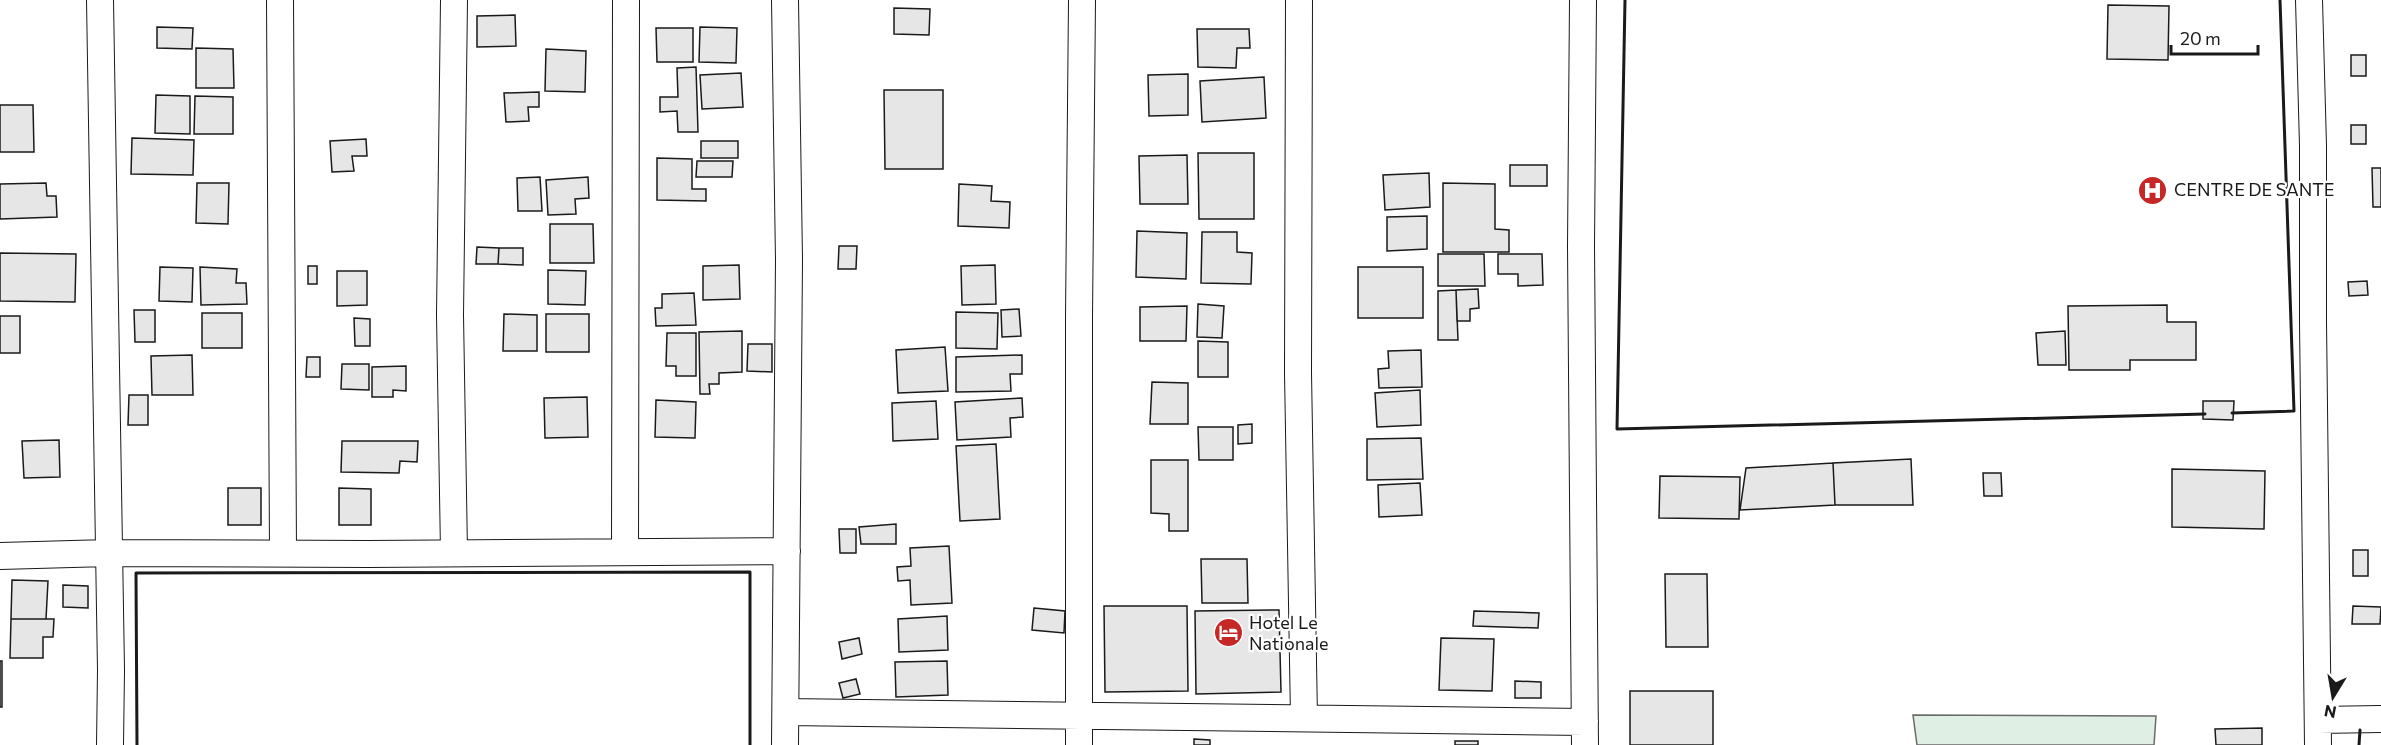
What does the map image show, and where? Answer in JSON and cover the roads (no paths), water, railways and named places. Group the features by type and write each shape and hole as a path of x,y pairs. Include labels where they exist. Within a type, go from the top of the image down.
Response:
{"street":[{"path":"100,0 111,670 110,745"},
{"path":"280,0 283,552"},
{"path":"454,0 450,315 454,552"},
{"path":"626,551 627,0"},
{"path":"785,0 789,249 785,745"},
{"path":"1079,745 1082,0"},
{"path":"1299,0 1299,373 1304,718"},
{"path":"786,712 1304,718 1585,733 1581,258 1583,0"},
{"path":"2309,0 2313,146 2318,745"},
{"path":"0,556 108,553 787,551"},
{"path":"2318,720 2381,719"}],"place":[{"name":"CENTRE DE SANTE","path":"2153,190"},
{"name":"Hotel Le Nationale","path":"1228,633"}]}
